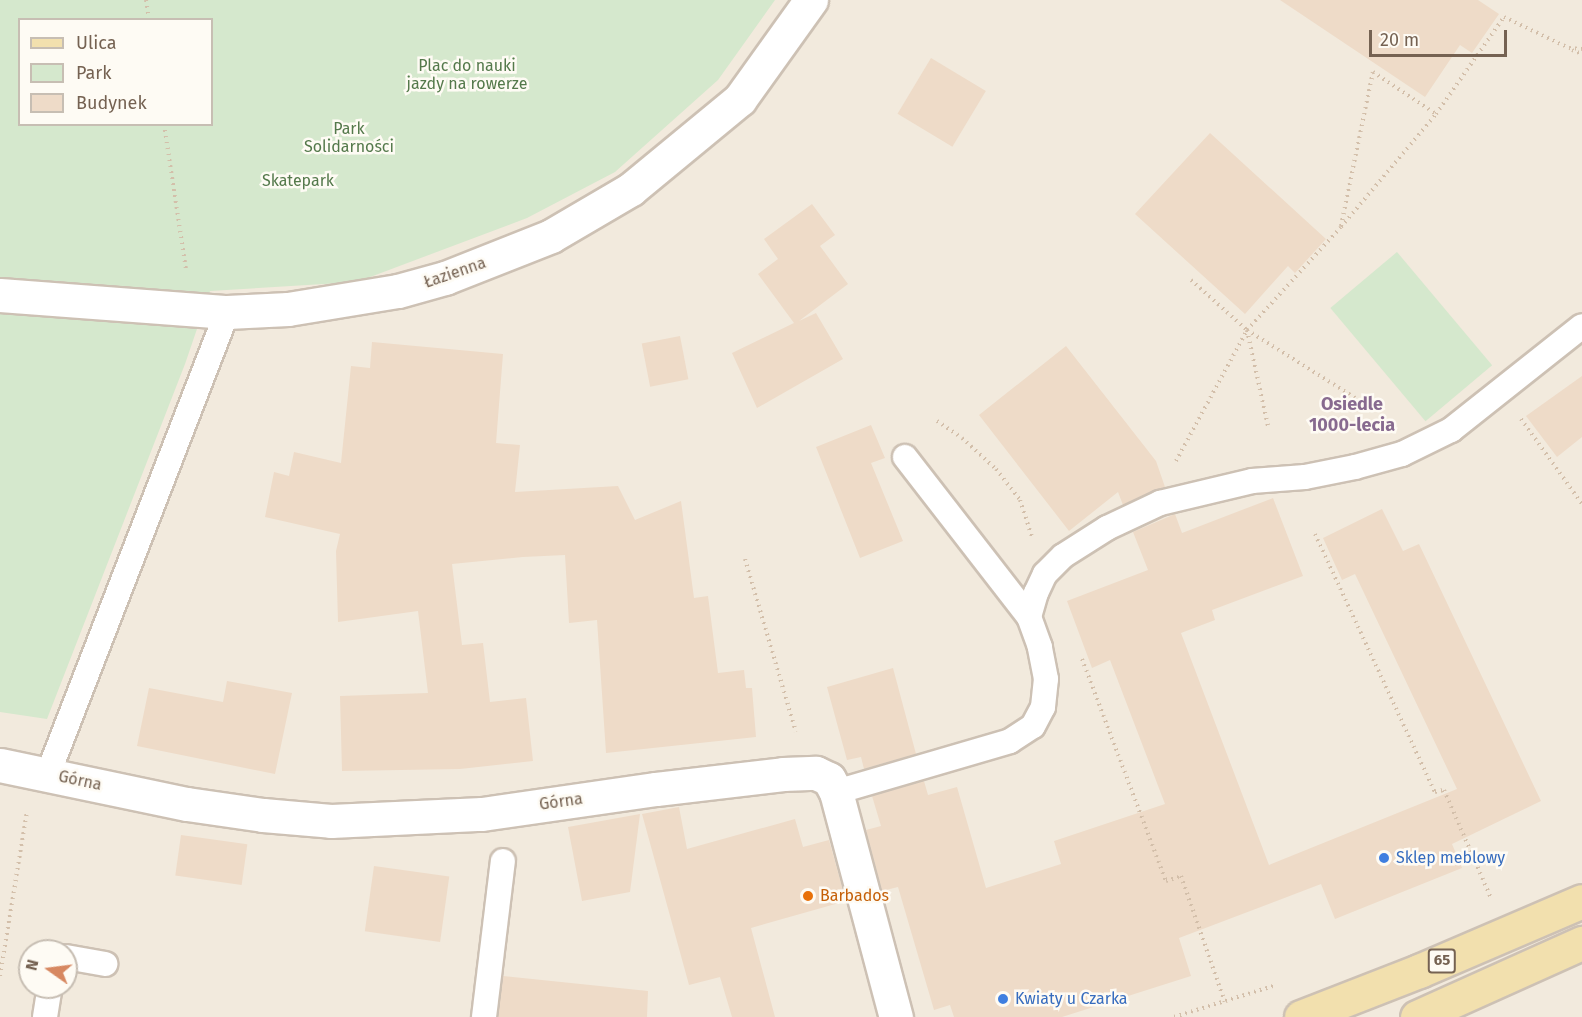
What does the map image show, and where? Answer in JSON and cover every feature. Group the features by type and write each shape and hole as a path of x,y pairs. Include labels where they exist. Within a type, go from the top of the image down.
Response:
{"main road":[{"name":"65","path":"1301,1017 1419,971 1582,901"},
{"path":"1417,1017 1582,943"}],"street":[{"name":"Łazienna","path":"0,295 227,312 288,309 398,291 445,278 551,236 631,189 740,99 811,0"},
{"path":"0,765 38,788"},
{"path":"808,773 816,773 829,779 836,792 896,1017"},
{"name":"Górna","path":"38,788 187,804 252,814 331,821 375,821 482,814 656,789 808,773"}],"lane":[{"path":"38,788 227,312"},
{"path":"1029,618 1045,574 1063,556 1107,528 1160,503 1252,481 1305,477 1355,468 1402,454 1451,430 1582,326"},
{"path":"836,792 1010,741 1033,726 1043,707 1047,680 1040,647 1029,618 905,457"},
{"path":"484,1017 503,861"},
{"path":"78,959 105,964"},
{"path":"45,1017 48,999"}],"path":[{"path":"146,0 149,18"},
{"path":"1160,503 1165,481 1247,330 1341,227 1436,114 1504,17 1582,54"},
{"path":"1569,48 1582,50"},
{"path":"1341,227 1373,72 1436,114"},
{"path":"164,126 192,309"},
{"path":"1191,280 1247,330 1365,404"},
{"path":"1247,330 1268,426"},
{"path":"1516,412 1582,504"},
{"path":"937,421 962,438 996,469 1020,500 1045,574"},
{"path":"1315,534 1435,792 1444,790 1493,902"},
{"path":"745,559 808,773"},
{"path":"1078,648 1166,881 1181,876 1225,1002"},
{"path":"0,976 38,788"}],"shaded area":[{"path":"0,0 1582,0 1582,1017 0,1017"}],"green space":[{"name":"Park Solidarności","path":"0,0 775,0 718,80 615,172 527,218 357,282 210,291 185,364 47,719 0,712"},
{"path":"1397,252 1492,365 1425,421 1330,308"}],"building":[{"path":"1280,0 1478,0 1499,14 1472,53 1460,45 1425,97"},
{"path":"931,58 986,91 952,147 898,114"},
{"path":"1210,133 1326,239 1295,273 1288,266 1245,314 1135,214"},
{"path":"812,204 835,235 820,246 848,284 799,321 816,313 843,359 757,408 732,353 794,323 758,274 778,259 764,239"},
{"path":"680,336 688,379 650,387 642,343"},
{"path":"372,342 503,354 496,443 520,445 515,492 618,486 635,520 681,501 694,598 708,596 718,673 744,670 746,688 752,688 756,737 606,753 597,620 569,623 565,555 523,557 452,564 462,645 483,643 490,702 526,698 533,761 460,769 342,771 340,696 428,693 418,611 338,622 336,551 340,534 265,517 274,472 289,476 294,452 341,463 351,366 370,368"},
{"path":"1066,346 1156,461 1165,487 1123,505 1118,492 1069,531 979,415"},
{"path":"1582,376 1582,437 1557,457 1526,416"},
{"path":"871,425 885,458 871,463 903,541 860,558 816,447"},
{"path":"1273,498 1303,576 1212,610 1215,620 1181,633 1269,865 1457,789 1355,574 1342,580 1323,538 1382,509 1403,551 1419,544 1541,801 1452,844 1462,868 1335,919 1321,884 1179,938 1191,976 1062,1017 954,1017 950,1005 934,1010 898,887 882,891 866,830 881,826 872,796 924,781 928,795 957,787 986,888 1061,864 1054,841 1165,804 1110,660 1092,668 1067,601 1148,570 1133,532 1175,514 1182,533"},
{"path":"893,668 916,754 864,769 861,757 847,760 827,687"},
{"path":"227,681 292,693 275,774 137,746 149,688 223,702"},
{"path":"679,807 687,849 795,819 803,847 829,840 846,901 751,928 775,1017 732,1017 720,977 689,985 642,814"},
{"path":"640,814 630,892 582,901 568,827"},
{"path":"181,835 247,844 242,885 175,876"},
{"path":"374,866 449,877 440,942 365,931"},
{"path":"503,976 648,991 647,1017 498,1017"}],"place":[{"name":"Sklep meblowy","path":"1384,858"},
{"name":"Barbados","path":"808,896"},
{"name":"Kwiaty u Czarka","path":"1003,999"}],"district":[{"name":"Osiedle 1000-lecia","path":"1352,415"}],"park label":[{"name":"Plac do nauki jazdy na rowerze","path":"467,75"},
{"name":"Skatepark","path":"298,181"}]}
